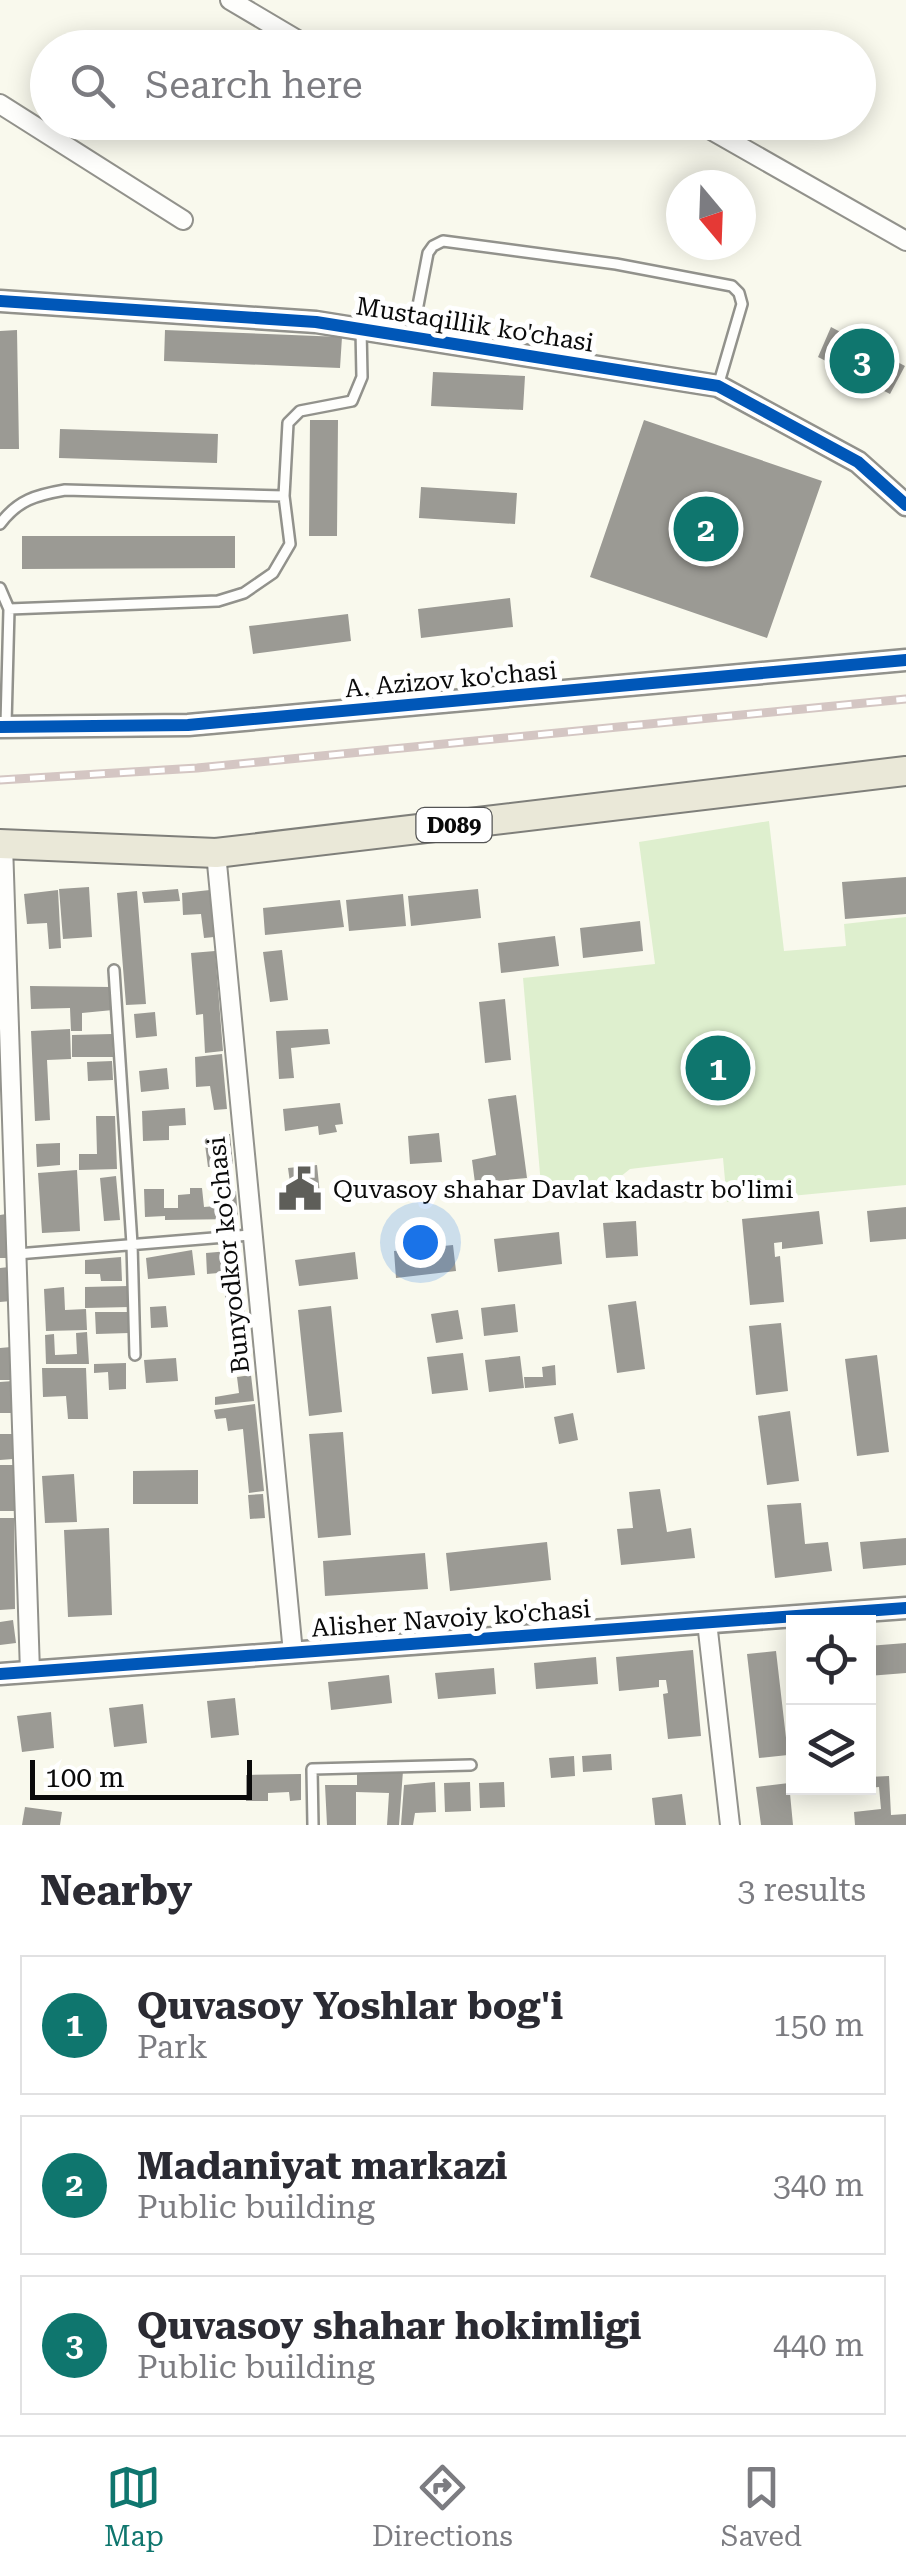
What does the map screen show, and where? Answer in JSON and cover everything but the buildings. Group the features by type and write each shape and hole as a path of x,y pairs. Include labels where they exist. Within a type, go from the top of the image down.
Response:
{"main road":[{"name":"D089","path":"2,844 216,853 906,771"}],"street":[{"path":"230,0 281,30"},
{"path":"0,104 30,123"},
{"path":"57,140 183,220"},
{"path":"728,140 906,242"},
{"name":"Mustaqillik ko'chasi","path":"0,301 316,322 718,386 858,462 906,505"},
{"name":"A. Azizov ko'chasi","path":"3,727 188,725 906,660"},
{"path":"2,844 30,1672"},
{"name":"Bunyodkor ko'chasi","path":"216,853 293,1652"},
{"name":"Alisher Navoiy ko'chasi","path":"0,1674 906,1608"},
{"path":"707,1622 730,1825"}],"lane":[{"path":"412,337 428,254 433,246 443,242 616,264 732,286 740,293 742,304 718,386"},
{"path":"9,609 218,600 244,593 273,573 290,544 284,496 288,423 300,412 352,401 362,377 361,329"},
{"path":"0,524 12,507 34,495 64,490 284,496"},
{"path":"0,588 9,609 3,727"},
{"path":"114,970 132,1244 135,1355"},
{"path":"16,1254 250,1235"},
{"path":"313,1825 312,1769 471,1765"}],"green space":[{"path":"769,821 784,951 846,946 844,924 906,917 906,1185 727,1202 723,1158 630,1169 615,1181 541,1185 523,978 655,964 639,842"}],"railway":[{"path":"0,780 197,768 906,699"}],"cycle path":[{"path":"0,301 316,322 718,386 858,462 906,505"},
{"path":"0,727 188,725 906,660"},
{"path":"0,1674 906,1608"}],"place":[{"name":"Quvasoy shahar hokimligi","path":"862,361"},
{"name":"Madaniyat markazi","path":"706,529"},
{"name":"Quvasoy Yoshlar bog'i","path":"718,1068"},
{"name":"Quvasoy shahar Davlat kadastr bo'limi","path":"300,1189"}]}
